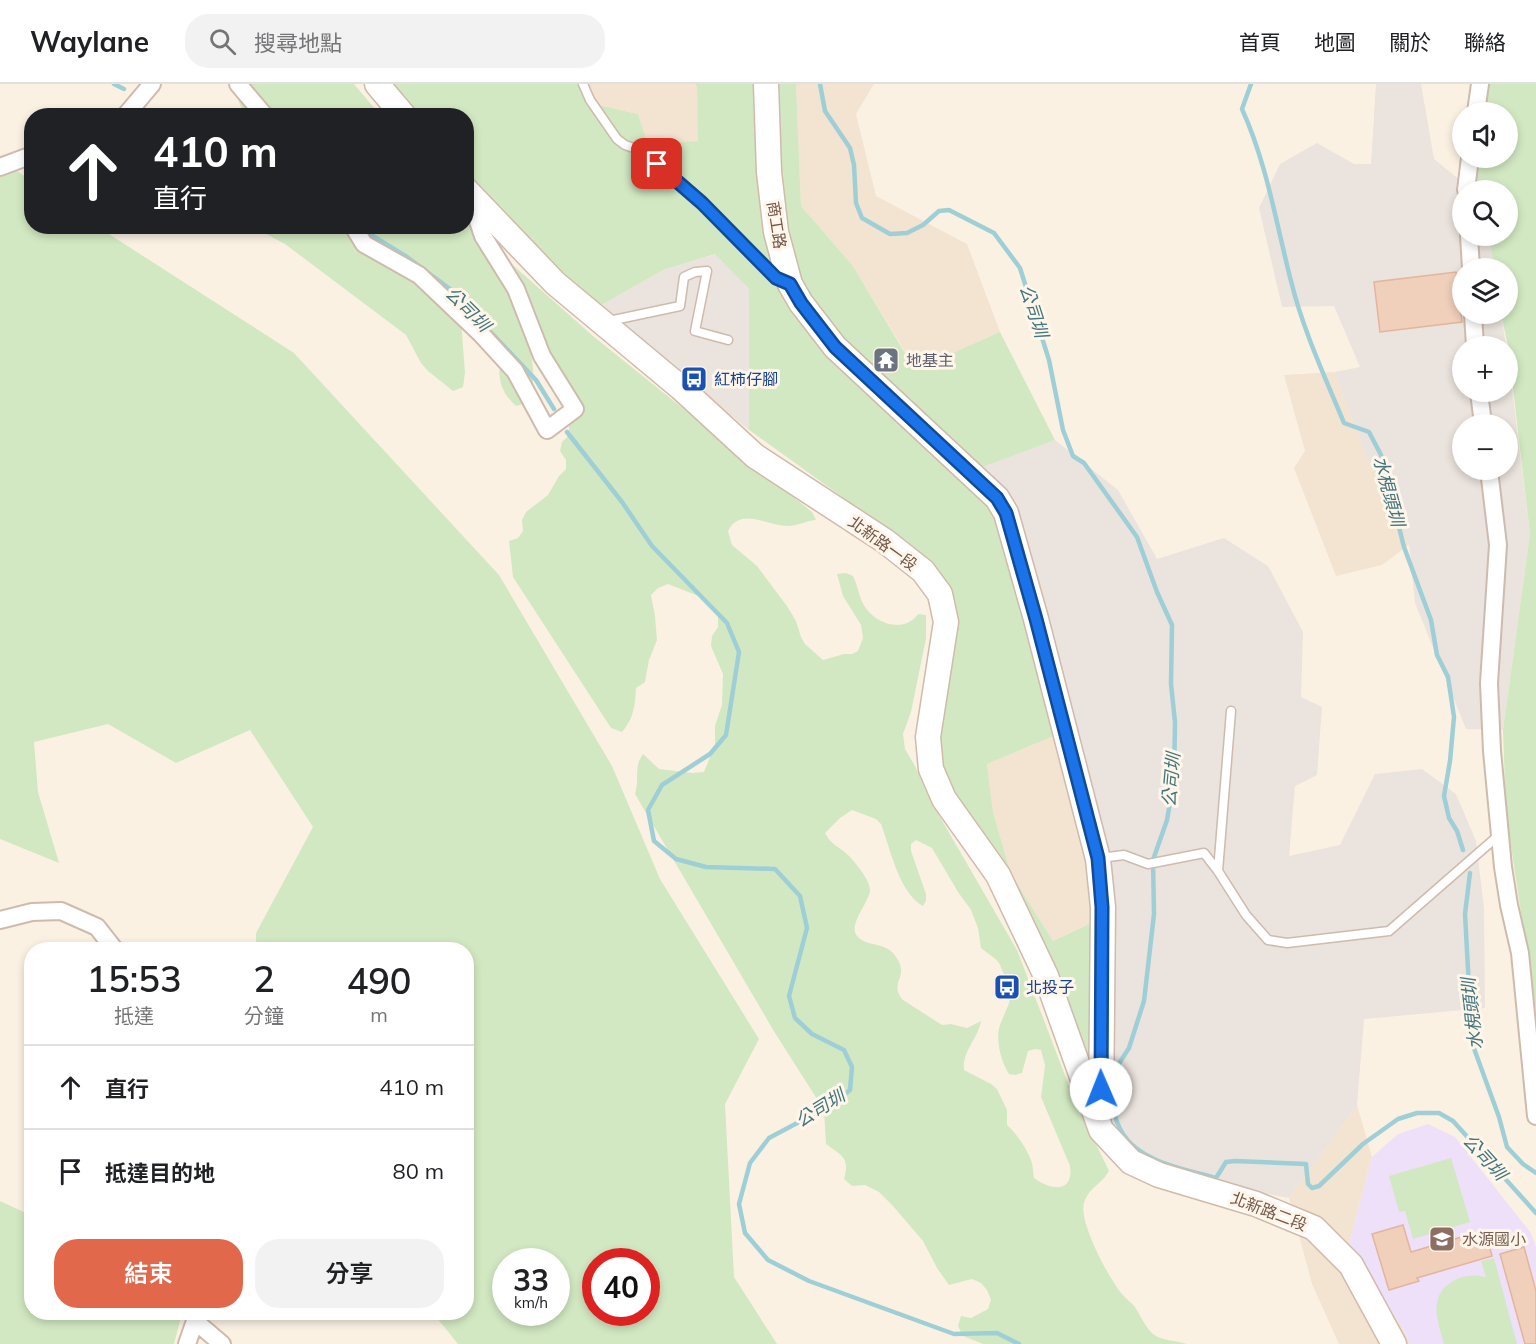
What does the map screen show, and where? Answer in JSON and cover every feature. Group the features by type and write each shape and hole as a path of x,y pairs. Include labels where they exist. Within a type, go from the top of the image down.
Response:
{"main road":[{"path":"377,84 397,108"},
{"name":"商工路","path":"766,84 769,172 775,222 784,268 790,284 801,303 835,347 997,498 1006,513 1098,858 1102,907 1101,1130"},
{"name":"北新路一段","path":"474,197 555,283 681,388 755,456 885,541 923,571 940,594 946,622 928,737 931,769 944,799 998,875 1046,976 1101,1130"},
{"name":"北新路二段","path":"1101,1130 1131,1162 1159,1175 1256,1204 1314,1228 1351,1264 1394,1344"}],"street":[{"path":"132,108 152,84"},
{"path":"238,84 258,108"},
{"path":"1477,102 1480,84"},
{"path":"0,167 24,158"},
{"path":"358,234 364,243 419,275 481,334 514,371 547,430 575,409 542,356 516,289 483,236 474,209"},
{"path":"1490,480 1498,545 1489,683 1499,835 1533,1043 1536,1116"},
{"path":"0,920 32,912 60,911 97,927 109,942"},
{"path":"186,1344 195,1320"},
{"path":"199,1320 222,1344"}],"lane":[{"path":"583,84 590,100 617,139 625,145 642,151 702,203 776,278 790,284"},
{"path":"602,322 680,306 684,277 696,272 707,272 695,331 728,340"},
{"path":"1218,871 1231,711"},
{"path":"1098,858 1124,855 1148,864 1204,854 1218,871 1246,915 1268,940 1287,943 1389,931 1499,835"}],"shaded area":[{"path":"583,84 695,84 697,85 699,141 648,144 638,114 599,105"},
{"path":"796,84 874,84 856,114 876,196 967,244 1000,332 916,370 853,266 801,206"},
{"path":"1376,84 1421,84 1434,159 1460,180 1452,180 1452,246 1491,246 1492,258 1452,258 1452,324 1503,324 1504,336 1452,336 1452,402 1514,402 1515,414 1452,414 1452,480 1518,480 1518,437 1530,534 1503,730 1466,729 1415,603 1409,544 1364,451 1335,372 1360,367 1334,306 1282,307 1259,208 1280,164 1317,143 1354,164 1371,164"},
{"path":"716,254 749,289 749,430 598,307 663,270"},
{"path":"1335,372 1364,451 1410,544 1382,565 1336,576 1294,468 1305,451 1284,375"},
{"path":"1055,440 1118,490 1157,559 1224,538 1268,566 1303,632 1301,697 1322,707 1317,775 1295,786 1289,856 1340,845 1375,774 1422,769 1456,794 1476,841 1484,908 1485,1008 1364,1019 1357,1105 1289,1198 1135,1169 1104,1126 1098,920 1061,733 962,474"},
{"path":"1061,733 1098,920 1053,941 1011,874 993,812 987,764"},
{"path":"1357,1105 1372,1157 1349,1244 1403,1329 1410,1344 1339,1344 1312,1284 1289,1198"},
{"name":"水源國小","path":"1428,1124 1455,1137 1531,1233 1536,1247 1536,1344 1410,1344 1403,1329 1349,1244 1372,1157 1398,1134"}],"green space":[{"path":"232,84 354,84 374,108 242,108"},
{"path":"377,84 583,84 599,105 638,114 648,144 698,141 697,86 695,84 796,84 801,206 853,266 915,370 1000,332 1055,440 963,474 1002,519 1061,733 987,764 993,812 1011,874 1053,941 1098,920 1104,1126 932,759 952,618 930,560 749,430 749,289 715,254 663,270 598,307 474,183 474,108 399,108"},
{"path":"1482,84 1536,84 1536,1012 1506,813 1503,730 1530,534 1518,414 1516,414 1515,402 1518,402 1518,336 1506,336 1503,324 1518,324 1518,258 1492,258 1491,246 1518,246 1518,180 1472,180 1472,168 1518,168 1518,102 1479,102"},
{"path":"0,158 24,176 24,234 109,234 294,353 499,575 612,766 660,879 759,1039 725,1104 734,1277 777,1344 458,1344 439,1320 474,1320 474,942 256,942 256,933 313,827 250,730 176,763 108,724 34,742 38,792 59,863 0,839"},
{"path":"474,226 489,244 593,336 812,512 816,520 788,526 747,518 733,524 728,531 732,545 757,566 787,606 805,644 823,660 858,651 863,638 861,625 843,596 837,574 846,573 853,576 865,607 884,622 899,625 912,620 918,614 926,615 926,638 911,712 903,734 905,749 929,798 1017,950 1073,1096 1109,1171 1089,1193 1084,1203 1083,1212 1096,1250 1117,1287 1135,1307 1150,1331 1161,1338 1187,1344 983,1344 963,1336 958,1326 961,1316 971,1318 988,1309 991,1300 987,1290 981,1283 972,1279 949,1285 923,1241 893,1206 879,1192 865,1185 852,1186 844,1179 845,1161 826,1144 824,1110 775,1033 635,794 638,764 643,754 659,769 704,772 715,745 715,726 722,705 723,674 711,646 712,636 718,627 718,617 713,607 706,599 668,584 658,588 651,595 657,640 649,660 645,682 636,688 633,712 626,727 622,732 611,728 513,577 509,541 518,538 523,531 522,520 526,512 548,495 566,469 566,460 560,451 562,442 569,435 569,425 561,390 529,343 533,366 532,388 527,403 516,406 506,395 501,384 499,371 501,357 461,320 465,373 463,387 453,391 421,363 406,335 285,244 266,234 474,234","holes":["852,810 876,819 881,824 902,881 915,900 923,906 926,901 926,894 911,851 911,844 916,840 932,848 971,910 978,928 981,948 1000,964 1010,993 1009,1004 999,1031 1001,1057 1009,1074 1015,1075 1022,1073 1028,1051 1041,1050 1045,1065 1041,1097 1070,1166 1070,1175 1065,1185 1053,1187 1034,1178 1028,1153 1007,1125 1007,1110 997,1089 964,1070 965,1057 981,1021 967,1028 951,1024 942,1025 903,1000 898,990 901,968 895,955 884,947 863,941 855,932 857,920 869,895 869,886 865,876 854,862 825,833"]},
{"path":"1451,1158 1470,1222 1413,1239 1405,1211 1399,1212 1389,1176"},
{"path":"0,1201 24,1212 24,1320 180,1320 174,1344 0,1344"},
{"path":"1494,1258 1517,1344 1444,1344 1436,1311 1443,1289 1458,1278 1472,1275 1486,1277 1481,1261"}],"building":[{"path":"1452,272 1452,323 1380,332 1374,282"},
{"path":"1403,1225 1411,1252 1485,1230 1492,1256 1417,1278 1419,1281 1389,1290 1372,1234"},
{"path":"1524,1247 1536,1291 1536,1344 1525,1344 1500,1254"}],"waterway":[{"name":"公司圳","path":"114,84 124,89"},
{"name":"公司圳","path":"820,84 825,111 850,148 854,165 856,203 862,218 890,234 907,233 923,225 939,211 949,210 994,233 1020,268 1049,360 1063,430 1073,456 1084,463 1137,537 1172,625 1174,780 1167,820 1153,860 1154,914 1144,1001 1129,1048 1118,1065 1112,1092"},
{"name":"水梘頭圳","path":"1251,84 1242,109 1265,172 1302,317 1344,423 1369,432 1381,455 1404,547 1431,620 1437,655 1448,677 1454,717 1444,796 1449,818 1457,831 1463,850"},
{"name":"公司圳","path":"370,234 407,257 450,289 536,380 554,409"},
{"name":"公司圳","path":"567,432 622,502 652,546 727,623 739,652 726,735 710,754 662,785 648,810 654,841 676,859 706,867 775,869 800,896 807,928 789,996 795,1018 812,1034 844,1050 852,1067 850,1090 833,1104 769,1138 750,1163 739,1204 745,1233 768,1260 809,1281 954,1334 997,1333 1019,1344"},
{"name":"水梘頭圳","path":"1470,873 1465,914 1472,1043 1499,1117 1507,1147 1523,1164 1536,1173"},
{"name":"公司圳","path":"1111,1103 1117,1123 1131,1144 1141,1152 1165,1164 1216,1178 1226,1162 1306,1164 1308,1184 1312,1188 1319,1186 1363,1144 1398,1119 1417,1113 1439,1113 1453,1121 1536,1213"}],"place":[{"name":"地基主","path":"886,360"},
{"name":"紅柿仔腳","path":"694,379"},
{"name":"北投子","path":"1007,987"},
{"name":"水源國小","path":"1442,1239"}],"route":[{"path":"657,164 702,203 776,278 790,284 801,303 835,347 997,498 1006,513 1098,858 1102,907 1101,1089"}]}
